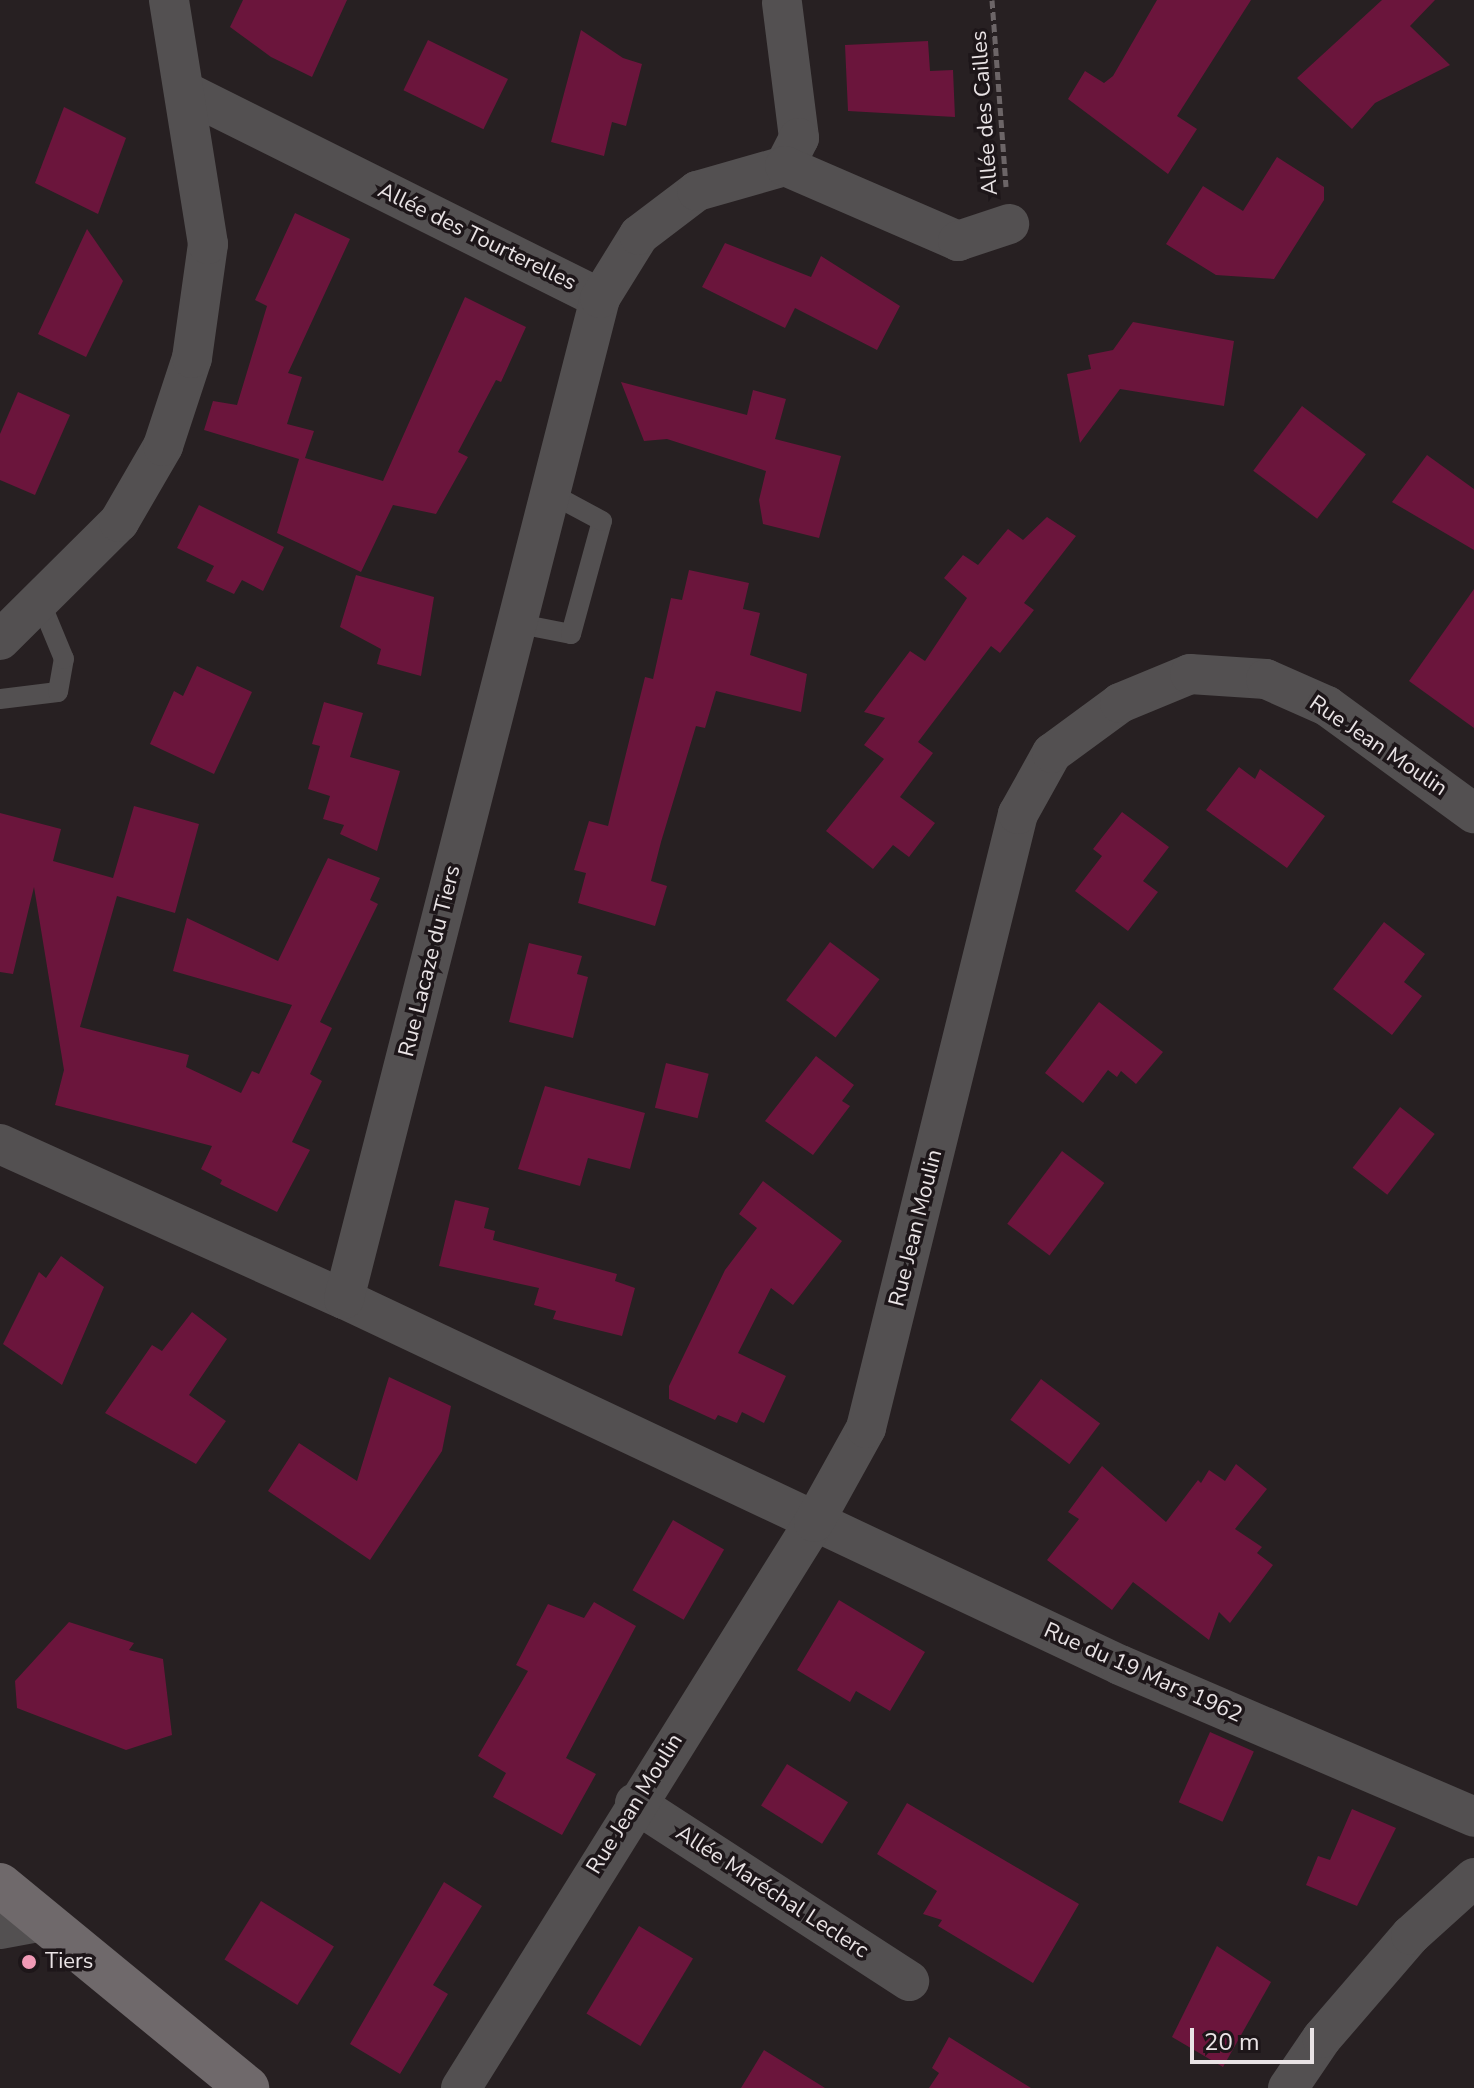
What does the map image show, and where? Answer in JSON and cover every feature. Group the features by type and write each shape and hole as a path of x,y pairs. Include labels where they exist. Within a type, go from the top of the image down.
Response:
{"street":[{"path":"0,640 119,522 163,446 192,358 208,244 169,0"},
{"path":"782,3 799,138 785,166 958,241 1009,224"},
{"name":"Allée des Tourterelles","path":"184,91 600,298 639,235 697,191 785,166"},
{"name":"Rue Lacaze du Tiers","path":"344,1299 600,298"},
{"name":"Rue Jean Moulin","path":"461,2088 635,1803 814,1522 866,1428 1018,814 1052,753 1120,703 1190,674 1266,679 1327,706 1474,813"},
{"path":"0,1144 344,1299 814,1522"},
{"name":"Rue du 19 Mars 1962","path":"814,1522 1120,1665 1474,1817"},
{"name":"Allée Maréchal Leclerc","path":"635,1803 909,1981"},
{"path":"1288,2088 1322,2038 1411,1935 1474,1878"},
{"path":"0,1885 247,2088"},
{"path":"0,1929 43,1921"}],"lane":[{"path":"515,623 571,634 602,521 548,492"},
{"path":"0,699 58,692 64,659 40,601"}],"path":[{"name":"Allée des Cailles","path":"992,0 1009,224"}],"building":[{"path":"243,0 347,0 312,77 271,57 230,27"},
{"path":"1157,0 1251,0 1177,116 1197,129 1168,174 1068,99 1085,71 1104,83 1113,76"},
{"path":"1382,0 1435,0 1410,26 1450,65 1375,103 1352,129 1297,78"},
{"path":"581,30 623,58 642,64 626,126 612,122 604,156 551,142"},
{"path":"428,40 508,79 483,129 403,90"},
{"path":"928,41 930,71 953,70 955,117 848,111 845,45"},
{"path":"64,107 126,138 98,214 35,183"},
{"path":"1277,157 1324,187 1324,200 1274,279 1216,275 1166,244 1203,186 1243,211"},
{"path":"295,213 350,239 288,373 302,377 287,424 314,431 305,458 383,481 465,297 526,327 501,382 496,380 458,452 468,457 436,514 393,505 361,572 277,533 299,459 204,430 213,401 237,405 267,306 255,300"},
{"path":"87,229 123,281 86,357 38,334"},
{"path":"725,243 811,277 821,256 900,306 877,350 795,308 785,328 702,287"},
{"path":"1133,322 1234,341 1224,406 1120,389 1080,443 1067,374 1091,369 1088,355 1113,350"},
{"path":"621,382 747,415 753,390 786,399 775,439 841,456 819,538 763,524 759,500 766,471 667,439 644,441"},
{"path":"18,392 70,415 35,495 0,480 0,434"},
{"path":"1302,406 1366,454 1317,519 1253,471"},
{"path":"1427,455 1474,489 1474,550 1392,502"},
{"path":"199,505 284,547 263,591 242,580 234,594 206,581 214,566 177,548"},
{"path":"1047,517 1076,536 1024,603 1034,610 1000,653 991,646 918,742 933,753 900,797 935,823 909,857 893,845 873,869 826,831 884,759 864,745 885,718 864,712 910,651 925,661 967,598 944,578 963,555 978,565 1008,529 1023,540"},
{"path":"689,570 749,583 743,609 760,613 750,655 807,674 801,712 716,691 705,728 696,726 661,842 651,881 667,886 655,926 578,903 586,873 574,870 589,821 608,826 645,677 653,679 671,598 682,600"},
{"path":"356,575 434,597 421,676 377,664 381,649 340,627"},
{"path":"1474,589 1474,728 1409,681"},
{"path":"197,666 252,692 214,774 150,744 174,691 183,696"},
{"path":"324,702 363,713 350,757 400,771 377,851 340,834 344,825 323,819 330,796 308,789 320,746 312,744"},
{"path":"1239,767 1255,779 1260,769 1325,816 1287,868 1206,810"},
{"path":"134,806 199,824 175,913 117,896 80,1027 189,1055 186,1067 241,1093 252,1071 259,1074 292,1005 173,971 187,918 278,961 328,858 380,878 370,900 378,904 320,1022 332,1028 310,1074 322,1081 292,1142 310,1150 277,1212 220,1184 222,1180 201,1169 212,1146 55,1105 64,1070 34,887 13,974 0,972 0,813 61,829 53,861 113,878"},
{"path":"1122,812 1169,847 1143,881 1158,892 1128,931 1075,891 1102,856 1093,849"},
{"path":"1384,922 1425,954 1404,982 1422,996 1392,1035 1333,989"},
{"path":"830,942 880,979 836,1038 786,1000"},
{"path":"529,943 582,956 577,974 588,977 573,1038 509,1022"},
{"path":"1099,1002 1163,1052 1136,1084 1121,1071 1117,1077 1108,1070 1083,1103 1045,1073"},
{"path":"816,1056 854,1085 842,1101 850,1106 813,1155 765,1121"},
{"path":"666,1063 709,1074 698,1118 655,1108"},
{"path":"545,1086 645,1113 630,1169 588,1158 580,1186 518,1169"},
{"path":"1400,1107 1435,1134 1387,1195 1353,1168"},
{"path":"1062,1151 1104,1183 1050,1256 1007,1224"},
{"path":"763,1181 842,1241 793,1305 771,1288 738,1353 786,1376 764,1423 742,1412 737,1423 718,1415 715,1420 669,1399 669,1386 725,1270 757,1228 739,1214"},
{"path":"455,1200 489,1208 484,1228 495,1231 493,1240 617,1274 615,1281 635,1288 622,1336 553,1319 556,1311 534,1305 539,1288 439,1266"},
{"path":"61,1256 104,1287 62,1385 3,1344 39,1272 46,1278"},
{"path":"192,1312 227,1339 189,1395 226,1421 196,1464 105,1413 152,1345 162,1351"},
{"path":"389,1377 451,1406 442,1451 370,1560 268,1491 299,1443 357,1481"},
{"path":"1041,1379 1100,1424 1069,1464 1010,1420"},
{"path":"1236,1464 1267,1489 1235,1529 1262,1547 1257,1553 1273,1565 1230,1623 1219,1612 1209,1640 1133,1582 1112,1610 1047,1560 1079,1519 1068,1512 1102,1466 1166,1522 1209,1470 1225,1481"},
{"path":"673,1520 724,1550 684,1620 632,1590"},
{"path":"839,1600 925,1652 890,1711 856,1691 850,1702 797,1670"},
{"path":"594,1602 636,1626 566,1758 596,1774 562,1835 493,1797 506,1773 478,1756 528,1671 516,1665 548,1604 584,1618"},
{"path":"69,1622 134,1643 129,1650 163,1659 172,1735 126,1750 17,1708 15,1681"},
{"path":"1210,1732 1254,1752 1223,1822 1179,1802"},
{"path":"787,1764 848,1802 822,1844 761,1806"},
{"path":"907,1803 1079,1904 1033,1983 938,1926 942,1920 923,1914 937,1891 877,1854"},
{"path":"1352,1809 1396,1828 1357,1906 1306,1885 1318,1856 1330,1860"},
{"path":"444,1882 482,1906 433,1985 448,1994 400,2074 350,2044"},
{"path":"261,1901 334,1947 297,2005 224,1960"},
{"path":"639,1926 693,1958 640,2046 586,2013"},
{"path":"1217,1946 1271,1982 1223,2067 1172,2037"},
{"path":"949,2037 1031,2088 929,2088 939,2073 932,2068"},
{"path":"764,2050 825,2088 741,2088"}],"place":[{"name":"Tiers","path":"29,1962"}]}
